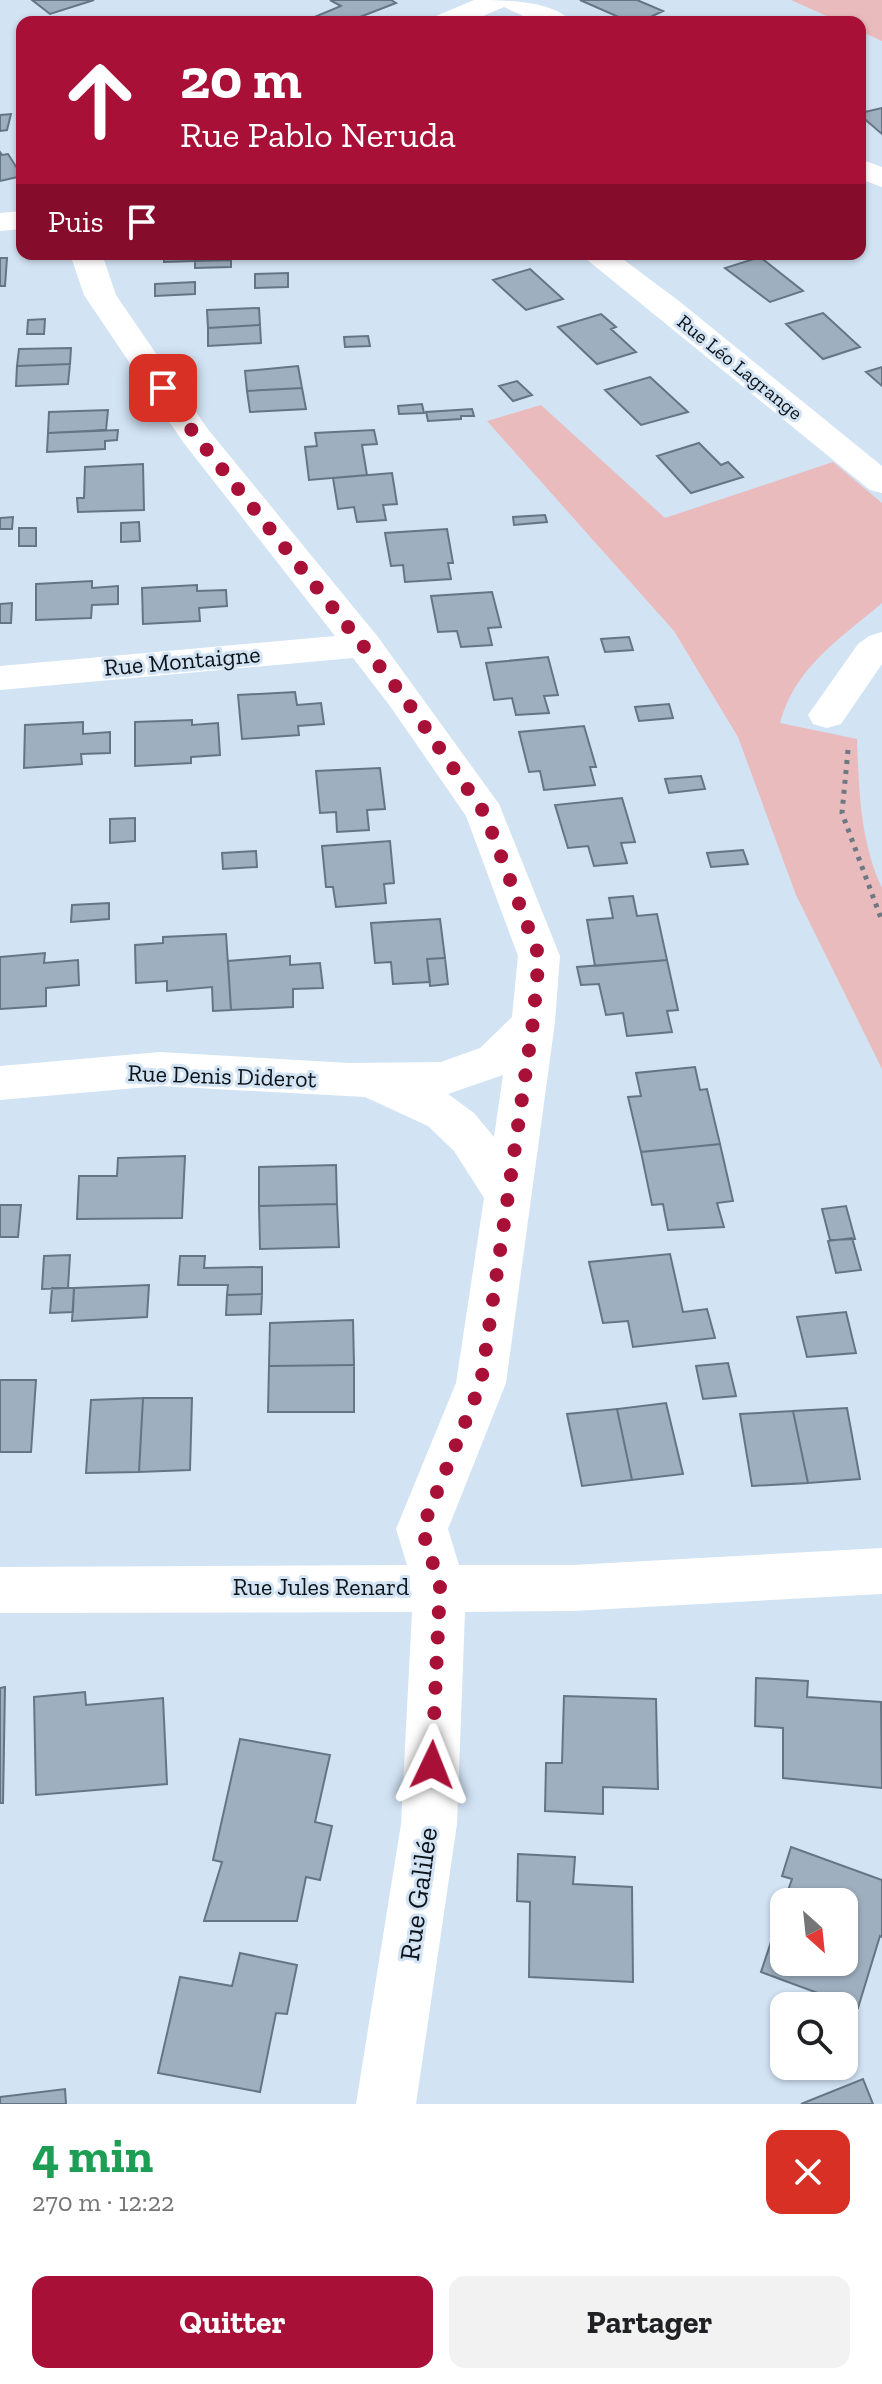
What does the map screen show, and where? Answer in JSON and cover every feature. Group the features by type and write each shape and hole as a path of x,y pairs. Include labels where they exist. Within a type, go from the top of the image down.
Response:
{"street":[{"path":"460,16 497,0"},
{"path":"512,0 545,16"},
{"path":"88,260 100,295 195,435 365,645 485,814 539,956 533,1022 481,1383 422,1529 440,1586"},
{"name":"Rue Léo Lagrange","path":"604,260 668,308 882,483"},
{"path":"827,715 871,652 882,644"},
{"name":"Rue Montaigne","path":"0,678 365,645"},
{"name":"Rue Denis Diderot","path":"0,1083 160,1069 349,1080 443,1079 496,1060 533,1022"},
{"name":"Rue Denis Diderot","path":"349,1080 418,1096 464,1129 506,1194"},
{"name":"Rue Jules Renard","path":"0,1590 440,1586 573,1588 882,1571"},
{"name":"Rue Galilée","path":"386,2104 429,1824 440,1586"}],"path":[{"path":"827,715 850,728 842,813 882,921"}],"shaded area":[{"path":"791,0 882,0 882,41 866,34 866,16 827,16"},
{"path":"541,405 665,518 833,462 882,503 882,603 835,642 808,670 787,703 780,723 857,739 865,834 882,888 882,1069 796,895 738,737 674,631 487,421"}],"building":[{"path":"32,0 94,0 50,14"},
{"path":"330,0 391,0 396,3 362,16 317,16 341,6"},
{"path":"580,0 637,0 663,11 653,16 616,16"},
{"path":"882,108 882,134 866,120 866,112"},
{"path":"11,114 7,130 0,131 0,115"},
{"path":"0,152 2,155 8,154 16,167 16,177 0,181"},
{"path":"0,258 7,258 5,286 0,286"},
{"path":"164,260 195,260 195,261"},
{"path":"231,260 231,267 195,268 195,261"},
{"path":"750,260 764,260 803,291 770,302 725,268"},
{"path":"530,269 563,299 526,310 493,280"},
{"path":"288,273 288,287 255,288 255,274"},
{"path":"195,282 195,294 155,296 155,284"},
{"path":"259,308 260,325 208,328 207,310"},
{"path":"823,313 860,347 823,359 786,324"},
{"path":"601,314 616,327 611,329 636,352 597,364 558,327"},
{"path":"45,319 44,334 27,334 28,320"},
{"path":"260,325 261,343 208,346 208,328"},
{"path":"368,336 370,346 345,347 344,337"},
{"path":"71,348 70,364 17,366 19,349"},
{"path":"70,364 68,384 16,386 17,366"},
{"path":"298,366 302,388 247,391 245,371"},
{"path":"882,367 882,386 866,372"},
{"path":"650,377 688,412 641,425 605,390"},
{"path":"517,381 532,395 513,401 499,386"},
{"path":"302,388 306,409 250,412 247,391"},
{"path":"422,404 424,413 399,414 398,406"},
{"path":"472,409 474,416 461,416 461,419 428,421 426,412"},
{"path":"108,410 106,430 48,433 49,412"},
{"path":"118,430 117,440 105,441 105,449 47,452 48,433"},
{"path":"374,430 377,444 362,445 367,475 309,480 305,447 317,446 315,433"},
{"path":"699,443 721,465 728,462 743,477 691,493 657,456"},
{"path":"143,464 144,510 78,512 77,498 84,498 85,467"},
{"path":"392,473 397,504 383,505 386,520 357,522 354,507 338,509 333,478"},
{"path":"545,515 547,522 514,525 513,517"},
{"path":"13,517 12,529 0,529 0,518"},
{"path":"139,522 140,541 121,542 121,523"},
{"path":"19,528 36,528 36,546 19,546"},
{"path":"447,529 453,563 448,563 451,579 405,582 403,565 391,566 385,533"},
{"path":"92,581 92,588 118,586 118,604 92,605 91,618 36,620 36,584"},
{"path":"197,585 197,591 226,590 227,606 199,608 200,621 143,624 142,588"},
{"path":"492,592 501,627 488,628 492,645 461,647 457,631 438,632 431,596"},
{"path":"12,603 11,623 0,623 0,604"},
{"path":"629,637 633,650 605,652 601,639"},
{"path":"548,657 558,695 544,696 549,713 516,715 512,698 494,700 486,663"},
{"path":"295,692 297,705 321,703 324,724 298,726 299,735 242,739 238,695"},
{"path":"669,704 673,718 639,721 635,707"},
{"path":"192,720 192,725 218,723 220,755 191,757 191,763 135,766 135,722"},
{"path":"83,722 83,734 110,732 110,753 81,754 82,764 24,768 25,725"},
{"path":"584,726 596,767 590,767 595,785 544,790 540,771 529,772 519,732"},
{"path":"380,768 385,809 367,810 369,830 337,832 336,812 320,813 316,771"},
{"path":"701,776 705,789 669,793 665,779"},
{"path":"622,798 635,842 621,843 627,863 594,866 588,846 568,848 555,805"},
{"path":"135,818 135,841 110,843 110,819"},
{"path":"390,841 394,883 384,884 386,903 336,907 333,887 326,887 322,846"},
{"path":"743,850 748,864 711,867 707,853"},
{"path":"256,851 257,867 223,869 222,853"},
{"path":"633,896 637,916 657,914 667,960 595,966 587,920 613,918 609,898"},
{"path":"109,903 109,919 71,922 72,905"},
{"path":"440,919 445,958 427,959 430,982 393,984 391,962 375,963 371,923"},
{"path":"226,934 231,1010 213,1011 212,987 167,991 167,981 136,983 135,945 163,943 163,937"},
{"path":"45,953 44,963 78,960 79,985 46,988 46,1006 0,1009 0,957"},
{"path":"290,956 290,965 320,963 323,988 293,989 293,1007 231,1010 228,961"},
{"path":"445,958 448,984 430,986 427,959"},
{"path":"667,960 678,1010 667,1011 672,1032 627,1036 623,1013 606,1015 599,984 581,985 577,967"},
{"path":"695,1067 700,1090 707,1089 720,1144 641,1152 628,1097 641,1096 636,1073"},
{"path":"720,1144 733,1201 717,1203 724,1227 668,1230 663,1204 652,1205 641,1152"},
{"path":"185,1156 182,1218 77,1219 79,1176 117,1176 118,1158"},
{"path":"336,1165 337,1204 259,1206 259,1167"},
{"path":"337,1204 339,1247 260,1249 259,1206"},
{"path":"0,1205 21,1205 18,1237 0,1237"},
{"path":"846,1206 855,1239 830,1240 822,1209"},
{"path":"852,1238 861,1270 836,1273 828,1241"},
{"path":"670,1254 683,1312 707,1309 715,1338 633,1347 628,1321 603,1323 589,1262"},
{"path":"70,1255 68,1288 42,1289 44,1256"},
{"path":"180,1256 205,1256 204,1268 262,1267 262,1294 227,1295 228,1285 178,1285"},
{"path":"149,1285 147,1317 72,1321 74,1288"},
{"path":"52,1288 74,1288 73,1312 50,1313"},
{"path":"262,1294 261,1314 226,1315 227,1295"},
{"path":"846,1312 856,1353 807,1357 797,1317"},
{"path":"353,1320 354,1365 269,1366 270,1323"},
{"path":"728,1363 736,1396 703,1399 696,1366"},
{"path":"354,1365 354,1412 268,1412 269,1366"},
{"path":"0,1380 36,1380 31,1452 0,1452"},
{"path":"143,1398 139,1472 86,1473 91,1400"},
{"path":"143,1398 192,1398 190,1470 139,1472"},
{"path":"666,1403 683,1474 632,1480 617,1409"},
{"path":"847,1408 860,1479 808,1483 793,1411"},
{"path":"617,1409 632,1480 582,1486 567,1414"},
{"path":"793,1411 808,1483 752,1486 740,1414"},
{"path":"756,1678 808,1681 807,1697 881,1702 882,1788 783,1778 783,1728 755,1726"},
{"path":"5,1687 3,1803 0,1803 0,1688"},
{"path":"85,1692 86,1705 163,1698 167,1784 36,1795 34,1697"},
{"path":"564,1696 656,1699 658,1789 603,1787 603,1814 545,1811 546,1763 562,1763"},
{"path":"240,1739 330,1755 315,1822 332,1826 320,1880 306,1877 297,1921 204,1921 222,1862 213,1860"},
{"path":"791,1847 882,1880 882,1937 858,2008 858,1992 815,1992 772,1976 858,1976 858,1888 789,1888 792,1879 782,1876"},
{"path":"518,1854 575,1857 573,1884 632,1887 633,1982 529,1977 530,1902 517,1901"},
{"path":"770,1945 770,1975 761,1972"},
{"path":"240,1953 297,1965 287,2014 276,2013 260,2092 158,2073 180,1977 232,1986"},
{"path":"863,2079 873,2104 801,2104"},
{"path":"65,2089 66,2104 0,2104 0,2097"}],"route":[{"path":"163,388 195,435 365,645 485,814 539,956 533,1022 481,1383 422,1529 440,1586 432,1765"}]}
